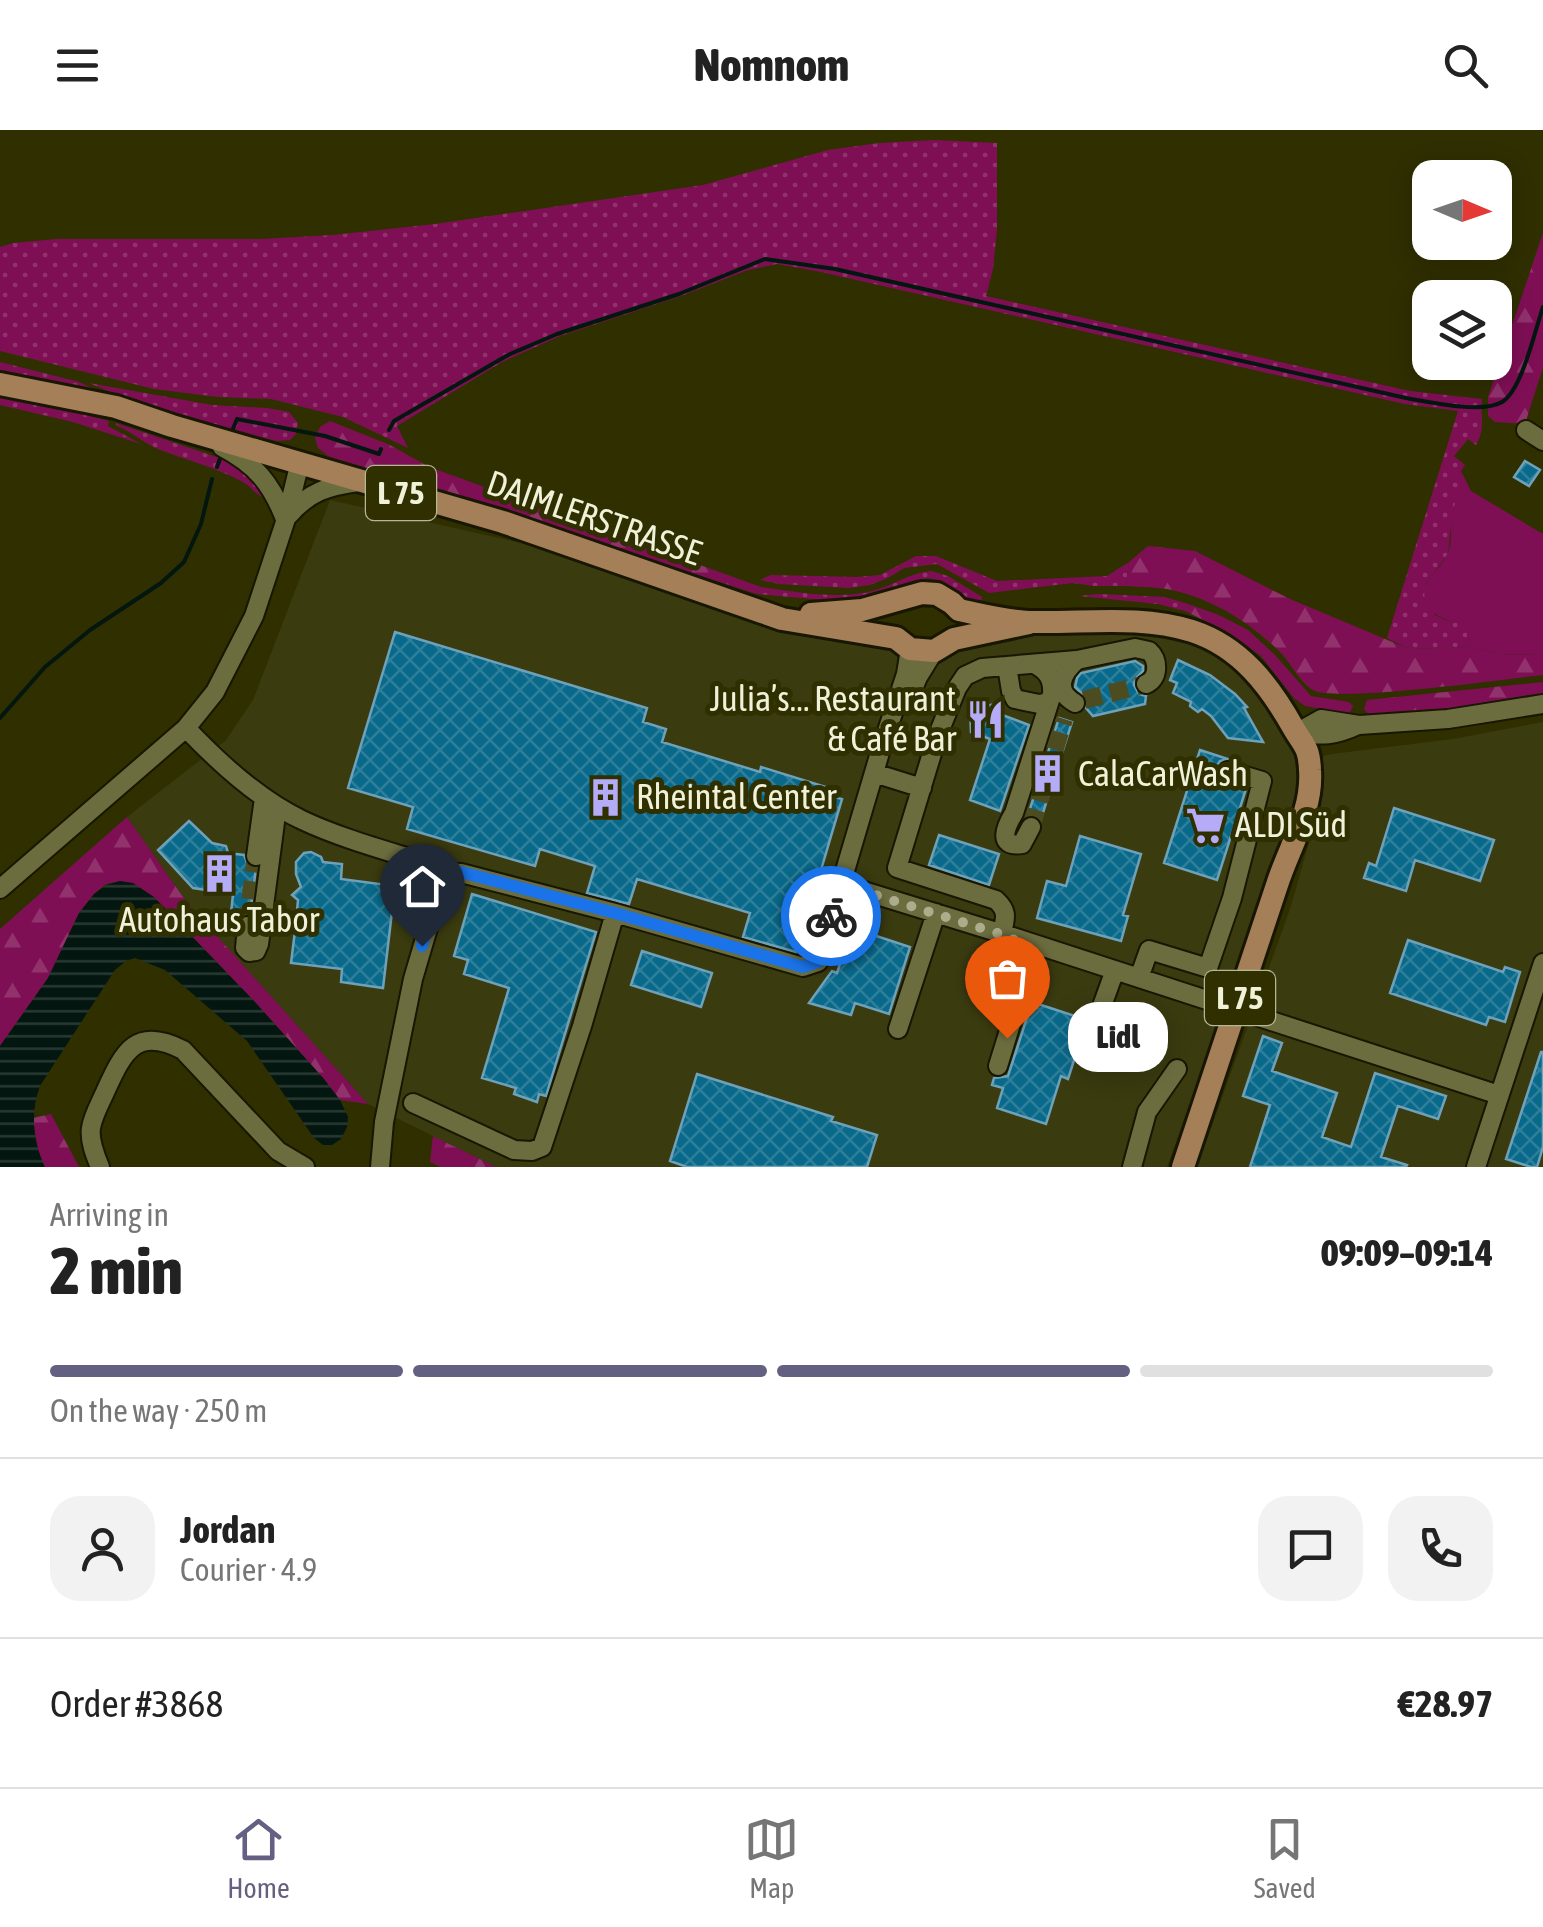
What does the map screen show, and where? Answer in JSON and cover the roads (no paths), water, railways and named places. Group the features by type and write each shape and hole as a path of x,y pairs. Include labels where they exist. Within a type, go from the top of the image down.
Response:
{"main road":[{"name":"DAIMLERSTRASSE","path":"0,384 116,407 503,522 762,612 814,625 924,644 1029,622 1129,620 1167,625 1212,639 1243,660 1266,683 1296,733 1297,830 1183,1167"},
{"name":"DAIMLERSTRASSE","path":"762,612 820,614 862,610 922,593 938,594 958,610 1029,622"},
{"path":"903,600 894,610 892,622 924,644 960,624 958,610"}],"street":[{"path":"1526,430 1543,441"},
{"path":"195,432 259,472 286,519"},
{"path":"0,888 186,728 215,692 254,616 300,462"},
{"path":"286,519 303,499 318,490 361,482"},
{"path":"441,872 461,872 803,967 818,962 906,674 924,644"},
{"path":"998,1066 1024,982 1008,936 1004,908 996,900 897,868 944,720 965,676 982,668 1077,660 1135,648 1154,655 1156,668 1151,682 1146,684"},
{"path":"1074,708 1061,688 1067,668 1077,660"},
{"path":"1031,827 1022,844 1008,843 1006,825 1014,813 1052,684 1049,675 1034,664"},
{"path":"1007,666 1009,704 1049,702"},
{"path":"1296,733 1321,719 1359,725 1448,718 1543,704"},
{"path":"186,728 271,802 302,821 435,866 441,872 442,881 413,979 384,1122 380,1167"},
{"path":"1139,978 1149,950 1208,968 1232,898 1262,781 1228,771"},
{"path":"874,773 922,788"},
{"path":"256,856 271,802"},
{"path":"247,926 245,948 256,951 271,802"},
{"path":"840,884 1499,1096"},
{"path":"412,1103 514,1150 542,1147 615,913"},
{"path":"898,1029 936,913"},
{"path":"1000,981 1008,936"},
{"path":"1476,1167 1543,962"},
{"path":"1102,1006 1115,970"},
{"path":"100,1167 90,1130 99,1106 126,1050 151,1041 183,1050 278,1151 304,1167"},
{"path":"1132,1167 1146,1112 1176,1069"}],"waterway":[{"path":"389,430 394,421 508,355 765,259 835,269 1406,398 1469,407 1493,405 1509,395 1522,373 1543,307"},
{"path":"230,436 237,419 325,436 379,454 381,449"},
{"path":"217,467 221,456"},
{"path":"0,718 45,667 184,562 201,524 212,479"}],"tunnel":[{"path":"1084,700 1146,684"},
{"path":"1031,827 1064,719"},
{"path":"247,926 256,856"}],"place":[{"name":"Julia’s… Restaurant & Café Bar","path":"986,719"},
{"name":"CalaCarWash","path":"1048,774"},
{"name":"Rheintal Center","path":"606,797"},
{"name":"ALDI Süd","path":"1205,825"},
{"name":"Autohaus Tabor","path":"219,873"},
{"name":"Lidl","path":"1007,1038"}]}
